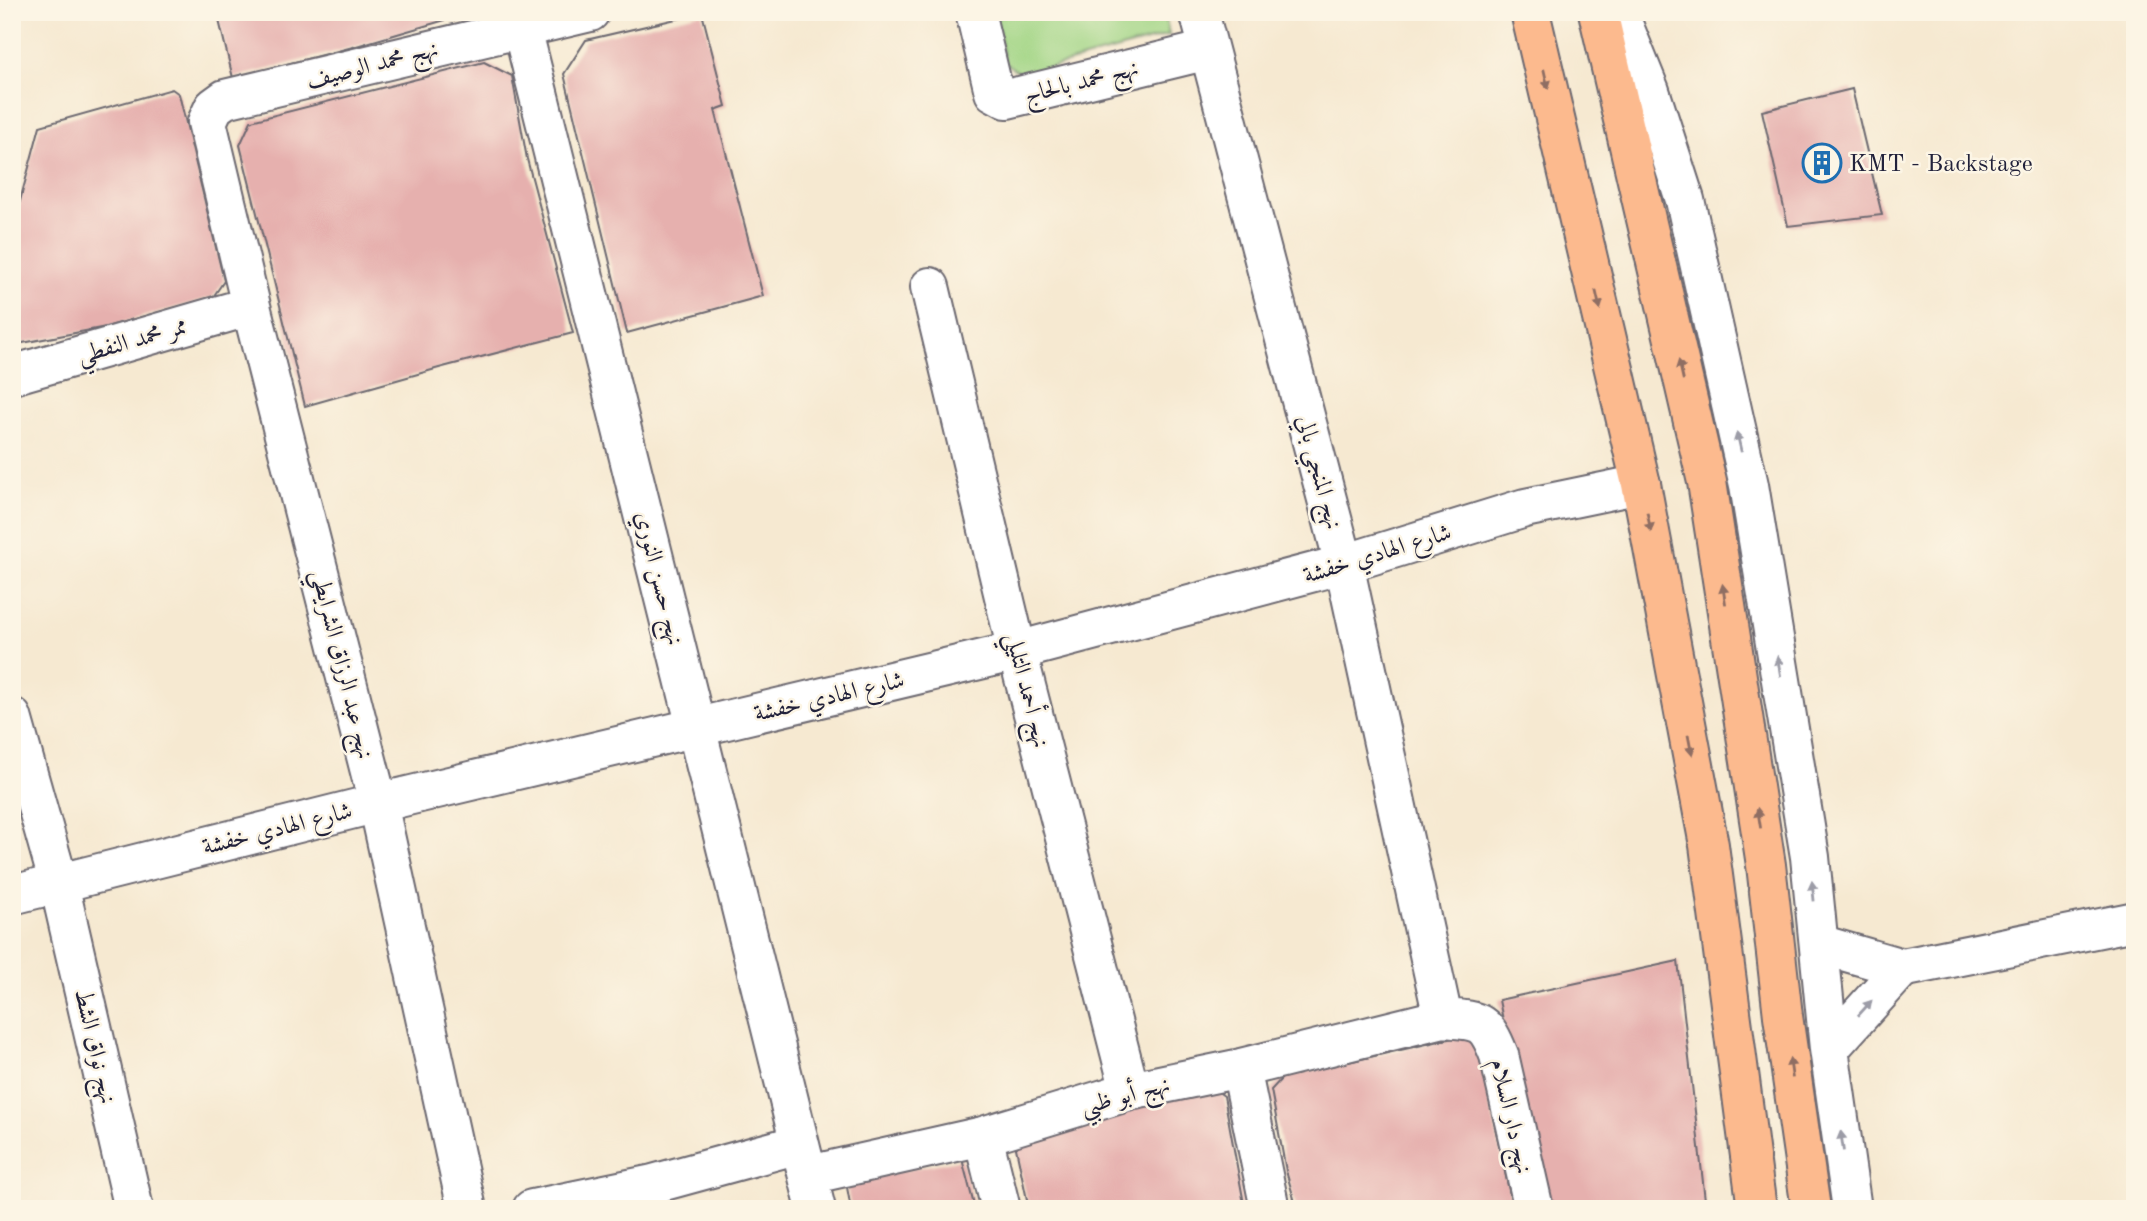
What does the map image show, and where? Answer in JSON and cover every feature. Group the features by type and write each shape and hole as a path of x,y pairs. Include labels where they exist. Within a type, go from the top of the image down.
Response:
{"highway":[{"path":"1530,12 1641,484 1709,845 1757,1209"},
{"path":"1598,12 1707,482 1766,865 1783,1016 1811,1209"}],"street":[{"name":"نهج محمد الوصيف","path":"207,121 214,107 225,99 520,20 590,12"},
{"name":"نهج محمد بالحاج","path":"975,12 994,92 1007,99 1208,50"},
{"name":"نهج المنجي بالي","path":"1199,12 1344,564 1443,1018"},
{"path":"1618,12 1650,91 1685,200 1749,485 1810,857 1829,1049 1852,1209"},
{"name":"نهج حسن النوري","path":"520,20 808,1176"},
{"name":"نهج عبد الرزاق الشرايطي","path":"207,121 251,306 378,803 467,1209"},
{"name":"نهج أحمد التليلي","path":"930,287 1017,652 1130,1091"},
{"name":"ممر محمد النفطي","path":"12,375 251,306"},
{"name":"شارع الهادي خفشة","path":"12,895 378,803 1017,652 1344,564 1525,508 1641,484"},
{"name":"نهج نواق الشط","path":"12,717 59,884 134,1209"},
{"path":"1819,944 1902,968 2135,921"},
{"path":"1829,1049 1902,968"},
{"name":"نهج أبو ظبي","path":"531,1209 808,1176 984,1136 1130,1091 1241,1068 1443,1018"},
{"name":"نهج دار السلام","path":"1443,1018 1471,1020 1482,1024 1491,1033 1499,1055 1534,1209"},
{"path":"1241,1068 1270,1209"},
{"path":"984,1136 1001,1209"}],"green space":[{"path":"995,12 1164,12 1169,35 1023,75 1005,63"}],"building":[{"path":"217,12 469,12 469,13 233,78"},
{"path":"702,13 726,106 715,110 763,296 627,333 564,74 586,40"},
{"path":"484,62 512,76 527,159 573,333 305,406 240,145 251,121"},
{"path":"172,89 179,94 224,281 213,297 106,327 12,345 12,231 40,126"},
{"name":"KMT - Backstage","path":"1852,89 1882,215 1788,226 1762,111"},
{"path":"1678,961 1706,1209 1541,1209 1499,1000"},
{"path":"1466,1035 1477,1044 1513,1209 1297,1209 1286,1171 1271,1090 1283,1077"},
{"path":"1210,1086 1224,1096 1245,1209 1029,1209 1016,1148 1029,1134"},
{"path":"962,1159 975,1209 851,1209 846,1182"}],"place":[{"name":"KMT - Backstage","path":"1822,163"}]}
